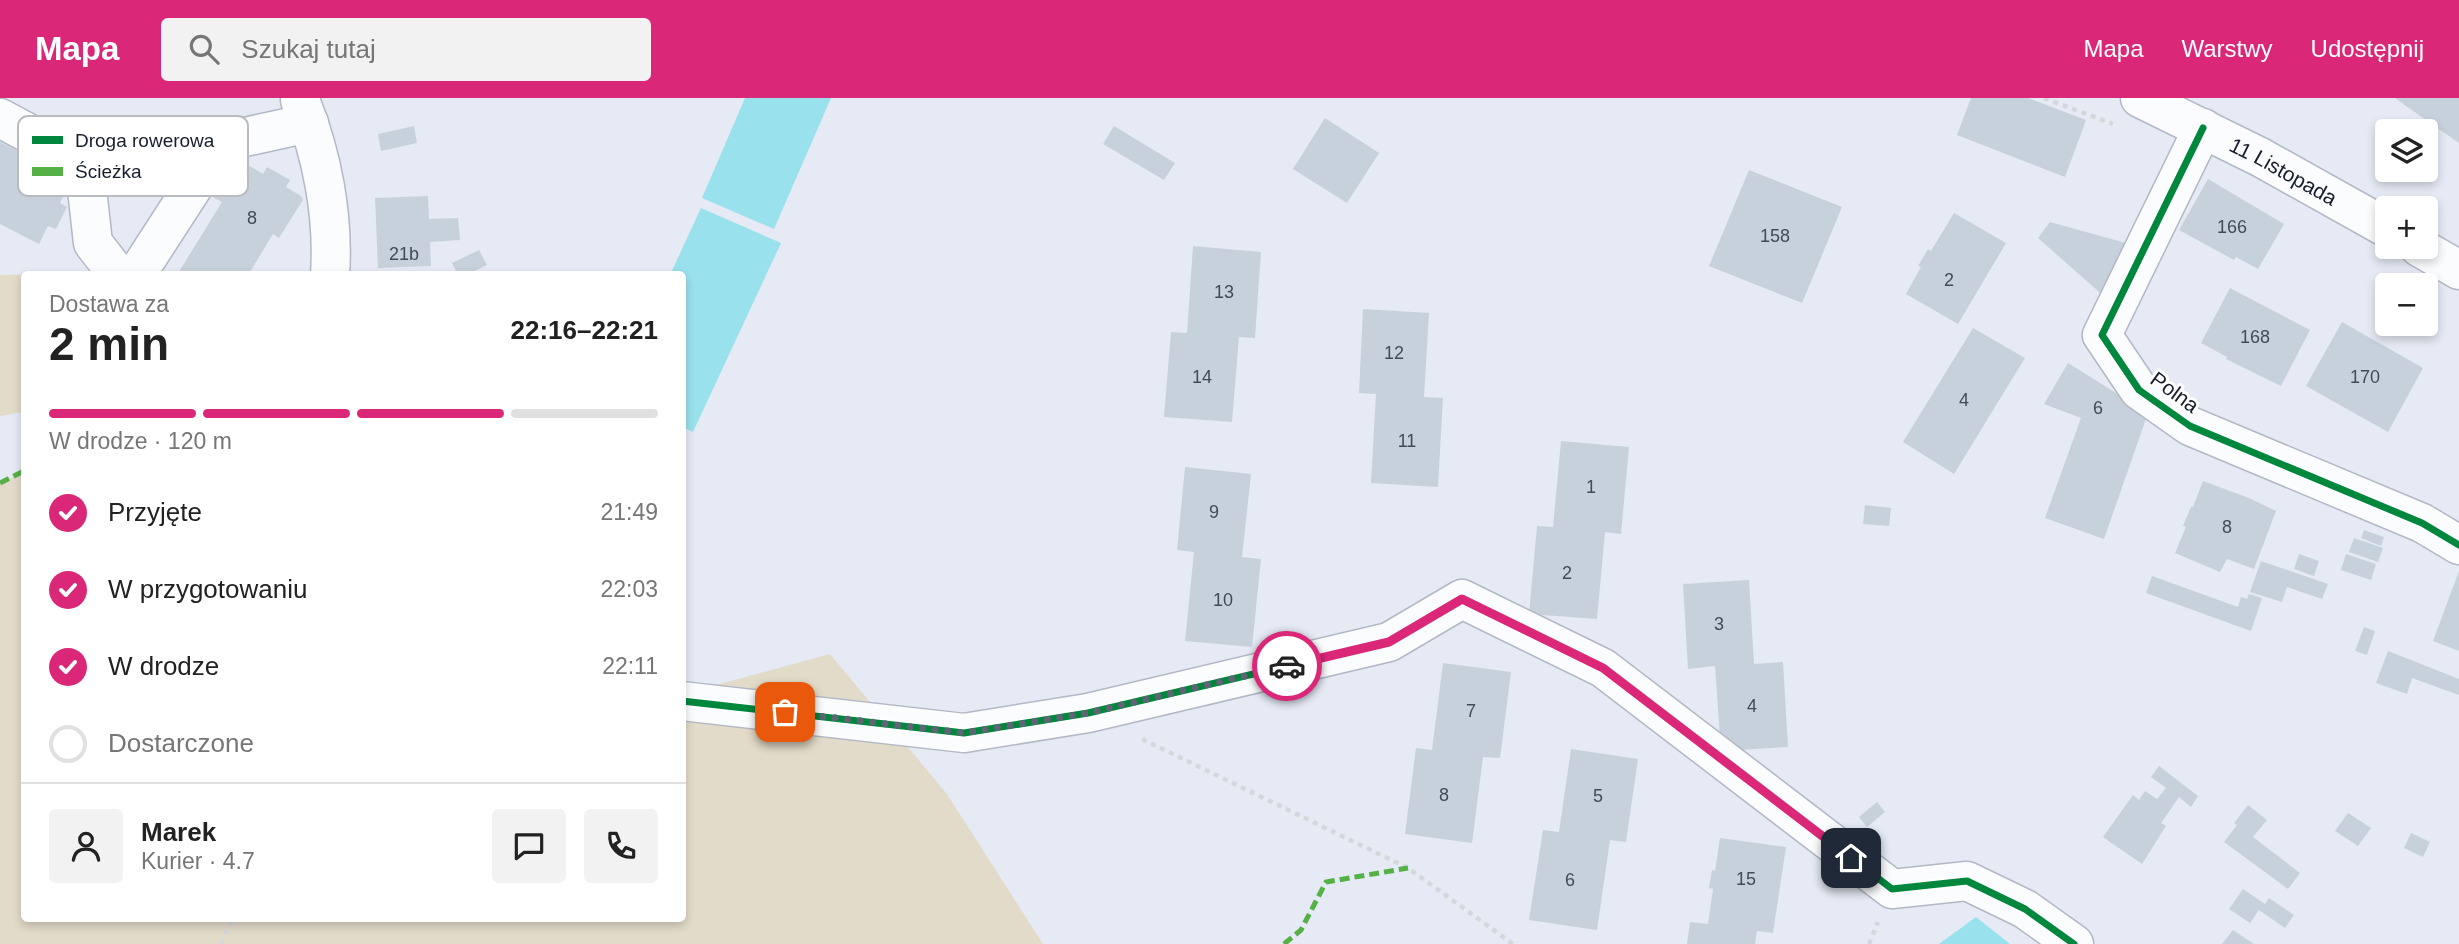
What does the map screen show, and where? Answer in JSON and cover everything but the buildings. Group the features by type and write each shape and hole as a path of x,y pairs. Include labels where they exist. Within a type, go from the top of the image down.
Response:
{"street":[{"name":"11 Listopada","path":"2140,98 2203,128 2375,221"},
{"path":"248,132 304,110 327,191 330,271"},
{"path":"0,118 18,128"},
{"name":"Polna","path":"2203,128 2102,335 2138,390 2190,426 2422,523 2459,545"},
{"path":"88,196 93,243 115,271"},
{"path":"139,271 187,196"},
{"path":"2438,258 2459,270"},
{"path":"686,701 964,733 1088,713 1389,642 1462,599 1603,668 1892,889 1966,881 2025,909 2074,944"}],"path":[{"path":"1138,737 1408,868 1513,944"},
{"path":"221,944 231,922"}],"shaded area":[{"path":"0,275 21,275 21,412 0,416"},
{"path":"21,475 21,922 686,922 686,693 830,654 947,794 1043,944 0,944 0,481"}],"water":[{"path":"745,98 831,98 774,229 702,198"},
{"path":"701,208 781,243 693,432 686,428 686,271 672,271"},
{"path":"1976,917 2010,944 1939,944"}],"marked path":[{"path":"0,483 21,472"},
{"path":"1284,944 1301,930 1326,882 1408,868"}],"cycle path":[{"path":"2203,128 2102,335 2139,390 2190,426 2422,523 2459,545"},
{"path":"686,701 964,733 1088,713 1389,642 1462,599 1603,668 1892,889 1967,881 2025,909 2074,944"}],"way so far":[{"path":"785,712 964,733 1088,713 1287,666"}],"route":[{"path":"1287,666 1389,642 1462,599 1603,668 1851,858"}]}
